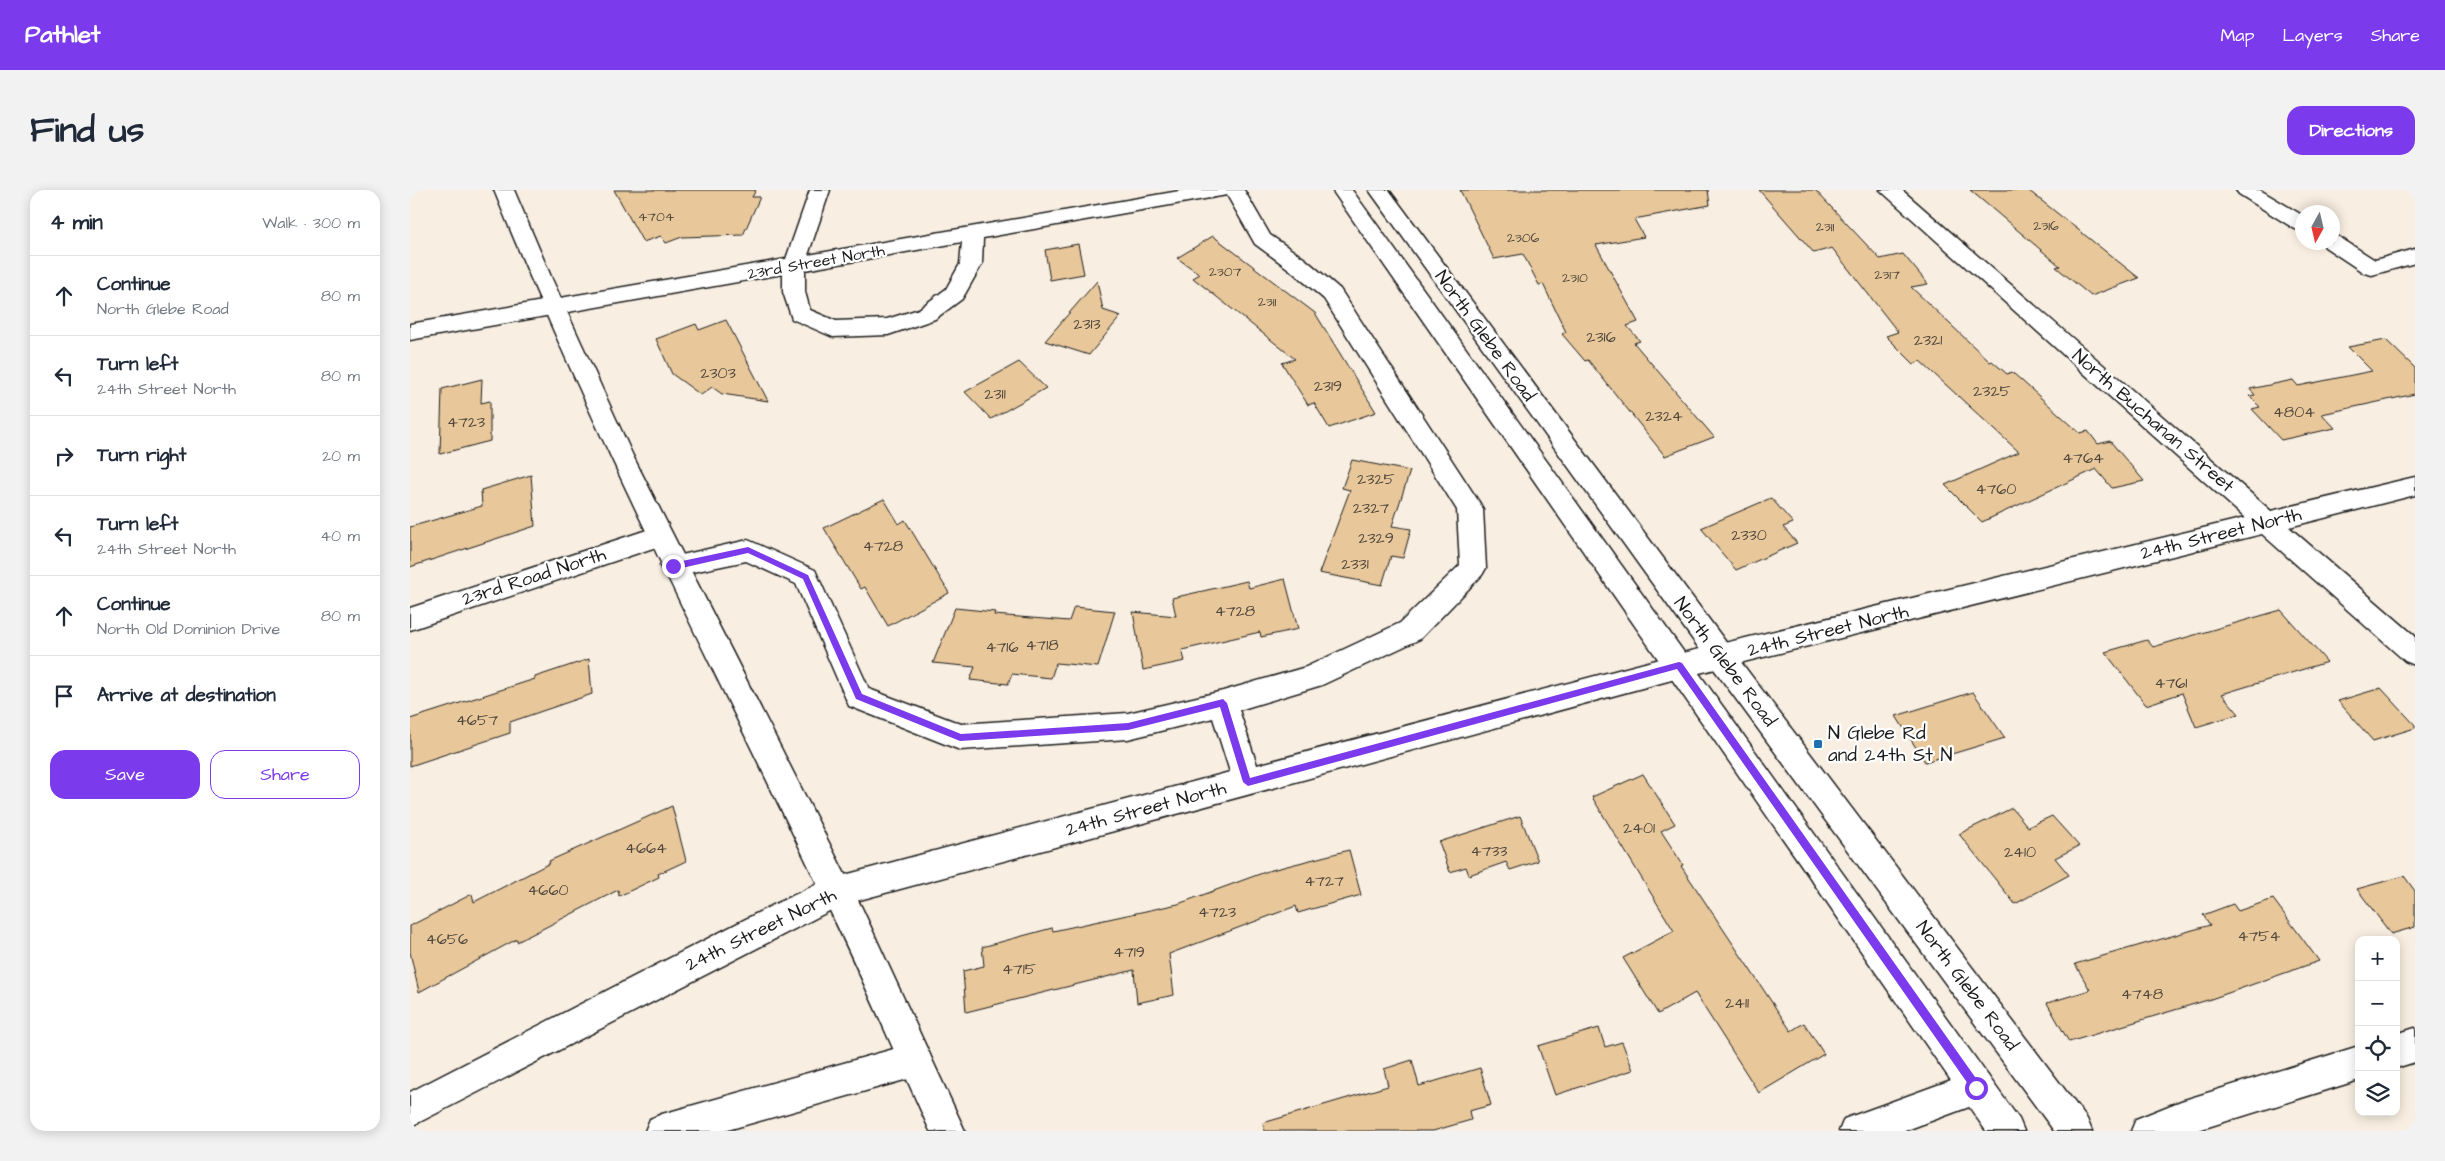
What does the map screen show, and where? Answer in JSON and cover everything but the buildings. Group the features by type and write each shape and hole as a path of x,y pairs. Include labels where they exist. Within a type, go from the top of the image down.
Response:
{"street":[{"path":"504,190 552,306 658,536 837,891 948,1131"},
{"path":"820,190 794,266 794,292 800,314 833,329 888,327 927,314 954,294 971,264 973,234"},
{"name":"23rd Street North","path":"410,332 1221,190"},
{"path":"673,566 748,550 806,577 859,697 960,737 1128,726 1223,703 1312,677 1410,631 1473,568 1470,509 1332,294 1297,264 1262,239 1234,190"},
{"name":"North Glebe Road","path":"1342,190 2007,1131"},
{"name":"North Glebe Road","path":"1379,190 1721,657 2075,1131"},
{"name":"North Buchanan Street","path":"1890,190 2415,653"},
{"path":"2246,190 2295,220"},
{"path":"2340,247 2372,268 2415,256"},
{"name":"24th Street North","path":"410,1110 782,917 837,891 1679,666 2415,486"},
{"name":"23rd Road North","path":"410,619 658,536"},
{"path":"1223,703 1248,782"},
{"path":"2400,1050 2415,1045"},
{"path":"662,1131 915,1060"},
{"path":"2148,1131 2181,1118 2355,1064"},
{"path":"1856,1131 1976,1088"}],"place":[{"name":"N Glebe Rd and 24th St N","path":"1818,744"}],"route":[{"path":"673,566 748,550 806,577 859,697 960,737 1128,726 1223,703 1248,782 1679,666 1976,1088"}]}
